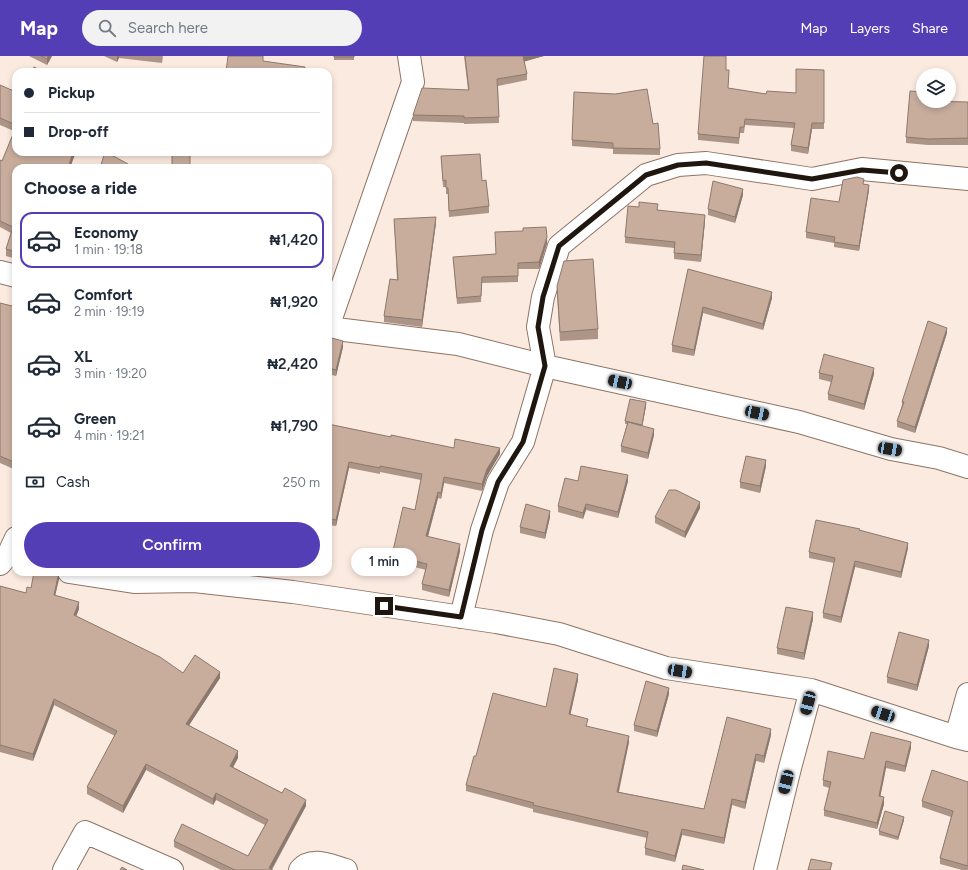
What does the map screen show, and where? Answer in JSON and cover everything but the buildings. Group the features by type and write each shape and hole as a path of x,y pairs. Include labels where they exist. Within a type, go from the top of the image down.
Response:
{"street":[{"path":"332,315 413,82 409,56"},
{"path":"461,617 482,530 498,482 523,442 545,366 538,327 543,297 559,246 646,175 678,165 706,163 812,179 862,170 968,179"},
{"path":"0,272 12,275"},
{"path":"332,328 458,344 545,366 799,422 890,449 939,458 968,467"},
{"path":"95,576 134,582 194,581 293,592 496,622 559,634 666,668 811,690 962,738 968,694"},
{"path":"765,870 811,690"},
{"path":"64,870 85,832 172,870"},
{"path":"300,870 312,862 346,870"}],"route":[{"path":"384,606 461,617 482,530 498,482 523,442 545,366 538,327 543,297 559,246 646,175 678,165 706,163 812,179 862,170 899,173"}]}
